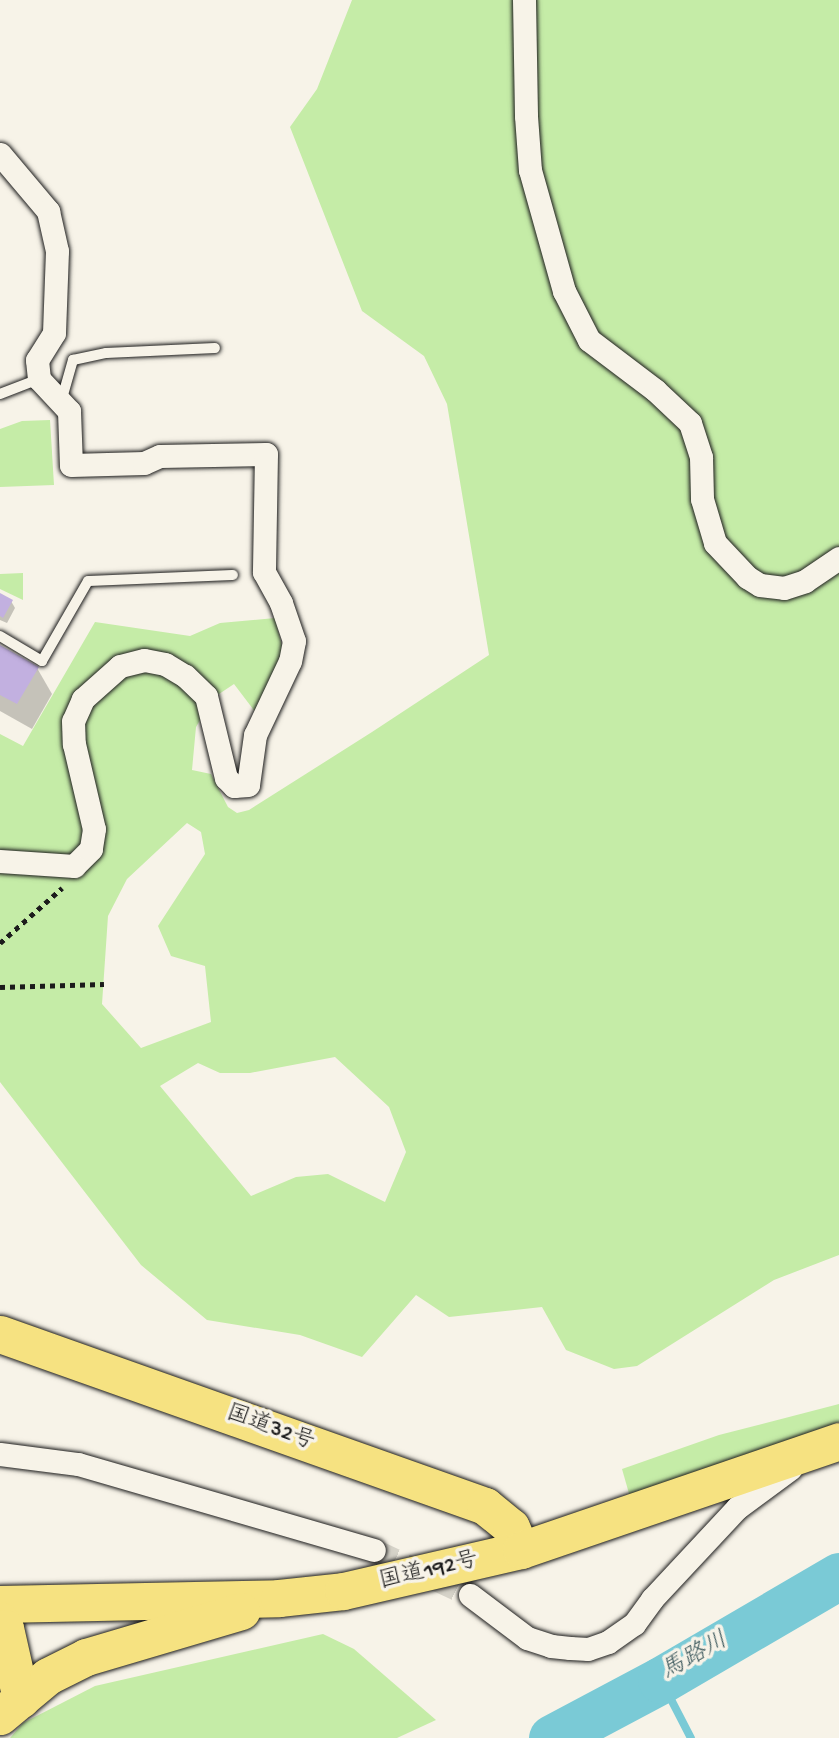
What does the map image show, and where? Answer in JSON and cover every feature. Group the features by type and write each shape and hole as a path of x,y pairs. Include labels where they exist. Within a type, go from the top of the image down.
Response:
{"highway":[{"name":"国道32号","path":"0,1334 485,1506 511,1527 521,1550"},
{"name":"国道192号","path":"0,1604 279,1598 343,1591 521,1550 827,1445"},
{"path":"10,1707 48,1676 86,1657 279,1598"},
{"path":"0,1620 10,1707"}],"street":[{"path":"524,0 530,170 564,291 589,340 655,390 690,423 701,457 702,499 715,543 747,577 760,584 784,588 805,581 839,558"},
{"path":"0,154 48,211 57,251 54,333 37,360 39,379 69,411 71,465 144,463 160,456 266,454 264,572 281,603 294,641 290,661 255,735 248,785 243,788 234,786 226,778 206,696 185,676 165,664 144,660 120,667 99,682 83,699 73,722 74,744 94,829 91,849 74,866 0,862"},
{"path":"470,1595 527,1638 588,1649 608,1642 634,1624 652,1599 737,1508 827,1445"},
{"path":"0,1454 78,1464 374,1549"}],"lane":[{"path":"61,402 73,360 106,353 215,348"},
{"path":"0,394 39,379"},
{"path":"0,636 42,661 88,581 233,575"}],"path":[{"path":"0,943 61,892 74,866"},
{"path":"0,987 104,984"}],"green space":[{"path":"352,0 839,0 839,1255 774,1280 637,1366 614,1369 566,1350 542,1307 449,1317 416,1295 362,1357 300,1335 207,1320 141,1265 0,1082 0,734 23,746 95,622 190,636 220,623 275,618 282,646 279,663 256,713 234,684 213,698 196,727 192,770 211,774 228,807 237,813 249,810 489,655 447,404 424,356 362,311 290,127 317,89","holes":["187,823 201,832 205,854 158,926 171,956 205,966 211,1022 141,1048 102,1004 108,916 127,879","335,1057 389,1107 406,1152 385,1202 328,1174 296,1177 251,1196 160,1086 198,1063 220,1073 250,1073"]},
{"path":"50,420 54,485 0,487 0,429 22,421"},
{"path":"23,573 23,600 0,589 0,574"},
{"path":"839,1404 839,1422 630,1497 622,1469 719,1435"},
{"path":"323,1634 354,1649 436,1720 397,1738 10,1738 23,1723 95,1686"}],"building":[{"path":"0,593 13,600 3,618 0,616"},
{"path":"0,645 39,667 17,704 0,695"}],"waterway":[{"name":"馬路川","path":"552,1738 661,1680 839,1576"},
{"path":"661,1680 691,1738"}],"tunnel":[{"path":"374,1550 470,1595"}]}
